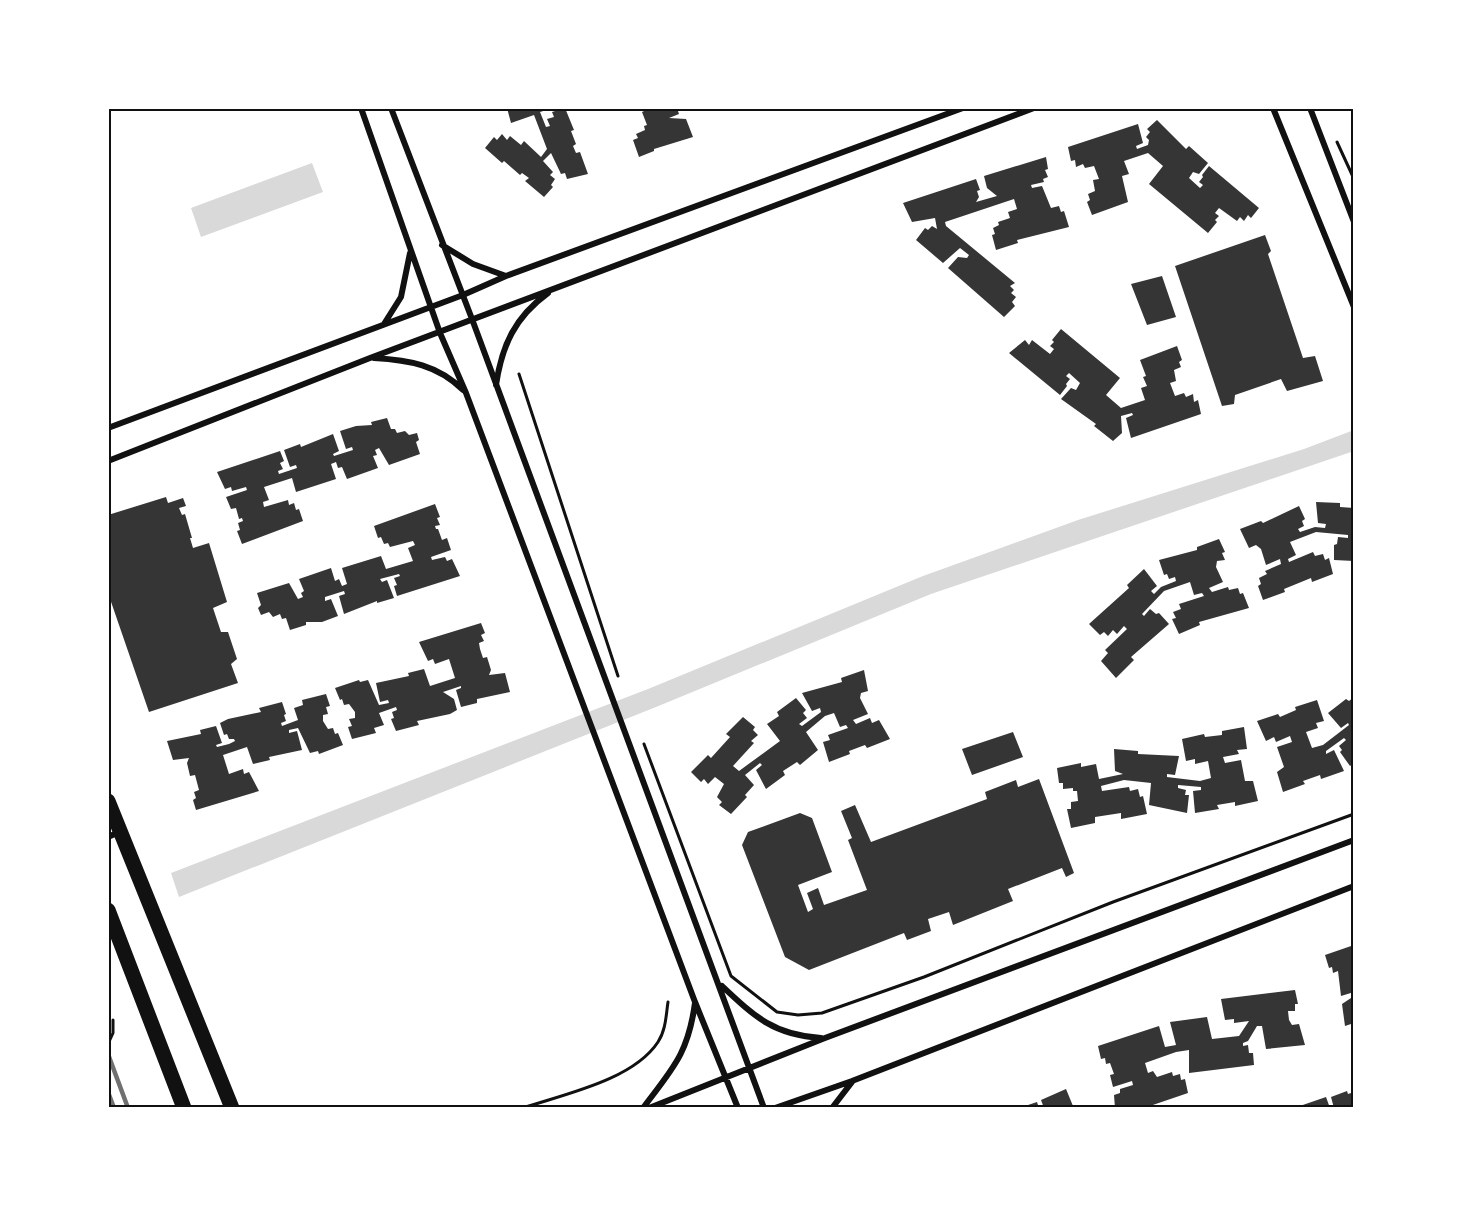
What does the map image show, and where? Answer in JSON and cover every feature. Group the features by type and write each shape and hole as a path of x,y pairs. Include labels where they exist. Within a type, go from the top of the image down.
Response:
{"main road":[{"path":"108,801 114,835 232,1108"},
{"path":"108,909 184,1108"}],"street":[{"path":"361,108 440,333 466,393 695,1002 738,1108"},
{"path":"391,108 472,319 765,1108"},
{"path":"108,428 463,295 506,276 963,108"},
{"path":"108,461 472,319 1034,108"},
{"path":"1273,108 1354,307"},
{"path":"1310,108 1354,222"},
{"path":"442,245 473,264 506,276"},
{"path":"384,324 400,297 410,252"},
{"path":"496,388 504,348 512,329 527,310 556,288"},
{"path":"370,358 426,365 447,376 466,393"},
{"path":"650,1108 825,1038 1354,840"},
{"path":"775,1108 852,1081 1354,886"},
{"path":"719,984 757,1019 801,1037 825,1038"},
{"path":"643,1108 682,1054 691,1035 695,1002"},
{"path":"832,1108 852,1081"}],"path":[{"path":"519,374 620,682"},
{"path":"642,741 731,976 777,1012 798,1016 822,1013 924,977 1113,902 1354,814"},
{"path":"523,1108 634,1066 658,1042 665,1026 668,1002"},
{"path":"108,1044 113,1033 113,1020"}],"shaded area":[{"path":"312,163 323,192 201,237 191,208"},
{"path":"1354,430 1354,451 931,594 656,707 179,897 171,873 648,689 923,576 1078,520 1304,449"}],"building":[{"path":"507,108 553,108 540,112 546,127 550,126 547,119 554,117 552,112 565,108 574,130 571,131 576,144 573,146 576,153 580,152 588,174 567,179 565,173 561,174 551,153 543,161 553,172 550,175 555,179 551,185 553,187 544,197 525,181 529,178 522,173 520,175 504,161 502,163 485,148 494,137 497,140 502,134 507,140 510,136 521,145 524,141 541,157 547,149 534,115 511,123"},
{"path":"651,108 677,108 679,114 669,118 686,119 693,137 654,149 639,157 633,140 638,138 636,134 645,130 644,126 647,125 642,112"},
{"path":"1157,120 1186,149 1189,146 1208,163 1199,174 1193,172 1189,178 1200,188 1203,185 1199,182 1209,166 1259,208 1251,218 1248,215 1244,221 1240,217 1237,221 1219,208 1215,213 1219,216 1215,220 1217,222 1208,233 1149,184 1163,166 1148,153 1124,161 1129,174 1122,176 1128,202 1092,215 1087,202 1090,200 1088,194 1095,191 1093,180 1099,179 1094,166 1085,168 1083,164 1076,167 1075,160 1071,161 1068,147 1138,124 1143,143 1136,146 1137,149 1148,145 1149,140 1146,137 1150,132 1147,129"},
{"path":"1046,157 1048,169 1045,170 1048,177 1043,179 1044,182 1031,185 1032,188 1042,186 1051,208 1059,206 1061,212 1064,211 1069,227 1017,240 1018,243 996,250 992,235 995,234 993,228 999,225 998,222 1010,218 1008,212 1017,209 1014,199 945,222 946,226 1015,283 1010,286 1014,290 1011,293 1016,297 1012,302 1015,306 1004,317 948,268 958,257 967,258 969,255 960,248 943,263 916,240 925,228 928,230 932,226 937,229 935,218 912,222 903,203 976,179 980,190 977,191 979,197 976,202 997,196 987,188 984,176"},
{"path":"1265,235 1271,251 1268,254 1303,358 1315,356 1323,381 1287,391 1281,379 1235,395 1234,404 1222,406 1175,266"},
{"path":"1162,276 1176,317 1147,325 1131,284"},
{"path":"1061,329 1120,378 1106,395 1121,408 1145,400 1141,388 1147,386 1143,377 1146,376 1140,360 1177,346 1182,360 1179,362 1181,367 1174,370 1176,381 1170,383 1175,396 1184,393 1186,397 1193,394 1194,402 1198,400 1201,414 1131,438 1126,418 1133,415 1132,413 1121,416 1122,433 1113,441 1094,426 1096,424 1061,399 1071,388 1076,390 1080,383 1069,373 1066,376 1070,379 1060,395 1009,353 1025,340 1029,345 1032,340 1050,354 1054,349 1050,346 1054,342 1052,340"},
{"path":"387,418 391,429 395,429 397,433 405,431 409,435 417,433 419,440 416,442 420,454 389,465 379,448 375,450 377,455 373,456 378,468 347,479 342,467 338,468 336,462 331,464 336,479 296,492 292,478 264,487 269,500 263,502 264,507 288,500 289,505 294,503 296,510 299,509 303,521 242,544 237,531 240,530 238,523 243,521 242,518 239,519 236,508 231,509 226,497 247,490 246,487 232,491 231,487 225,489 217,472 280,451 284,461 280,463 283,469 278,471 279,474 297,468 296,465 290,467 284,450 300,444 301,447 333,434 339,451 333,454 334,456 353,450 352,447 346,449 340,431 356,426 372,425 371,422"},
{"path":"166,497 168,503 183,498 186,506 179,508 182,515 185,514 193,548 209,543 227,602 213,608 221,632 228,632 237,659 231,664 238,683 149,712 108,593 108,515"},
{"path":"1316,502 1340,503 1340,507 1354,508 1354,561 1334,560 1334,545 1337,544 1338,537 1348,538 1348,535 1316,532 1290,542 1296,555 1288,559 1289,562 1313,552 1315,556 1323,554 1325,560 1329,558 1333,574 1312,582 1311,578 1284,589 1285,592 1263,600 1258,586 1261,584 1259,578 1267,574 1265,571 1281,564 1280,559 1266,565 1261,549 1256,545 1249,548 1240,529 1261,521 1263,523 1299,506 1305,519 1302,521 1304,526 1298,529 1300,532 1315,527 1325,528 1326,524 1318,523"},
{"path":"435,504 440,517 437,518 440,525 435,526 436,529 442,540 447,538 451,550 431,557 432,560 445,557 447,561 452,559 460,576 397,596 394,586 397,585 394,578 400,576 399,574 380,579 382,582 387,580 394,598 377,603 377,601 344,614 339,596 345,594 344,591 325,597 325,601 331,599 338,616 322,622 306,622 306,625 290,630 286,618 282,619 280,614 273,617 269,612 261,615 257,593 289,583 298,599 303,597 301,593 304,591 299,579 331,568 335,581 339,579 342,586 347,584 342,568 381,556 386,569 413,561 408,548 415,545 413,541 390,547 388,543 384,544 381,537 378,538 374,526"},
{"path":"1219,539 1225,552 1222,553 1225,560 1217,561 1216,567 1223,582 1209,588 1212,592 1228,587 1229,590 1238,588 1240,594 1243,593 1249,608 1199,622 1200,625 1179,634 1172,619 1176,618 1173,612 1181,609 1179,604 1204,596 1202,593 1194,595 1190,582 1164,591 1142,614 1144,616 1150,609 1156,614 1159,613 1169,624 1131,657 1134,660 1116,678 1101,661 1108,653 1105,650 1127,629 1124,626 1117,634 1113,630 1108,636 1104,632 1100,635 1089,624 1129,588 1127,585 1144,569 1157,586 1151,591 1154,594 1161,587 1176,581 1175,577 1169,579 1167,574 1164,575 1159,560 1197,550 1197,547"},
{"path":"481,623 485,633 481,635 484,641 479,643 483,658 487,657 491,670 489,675 505,673 510,692 477,699 477,703 461,707 456,690 461,686 443,692 454,699 457,710 450,714 417,721 419,725 396,731 391,719 394,718 392,712 397,710 396,707 379,713 384,725 374,728 376,733 352,739 348,727 352,726 349,719 355,718 355,712 349,704 344,705 335,688 359,680 360,682 368,680 379,705 389,703 388,700 380,702 376,683 409,676 408,673 424,669 430,686 455,678 449,659 435,664 433,659 428,661 419,642"},
{"path":"864,670 868,691 861,693 860,698 868,714 853,720 856,724 870,718 872,723 879,720 890,739 867,748 865,745 849,751 850,754 829,762 823,742 830,740 828,735 848,728 846,725 840,727 834,713 825,716 806,732 818,750 800,765 797,762 783,771 785,775 766,789 756,770 762,765 760,763 745,775 754,785 745,795 747,797 731,814 719,805 722,802 717,797 724,784 715,777 708,784 704,779 701,782 691,772 708,755 711,758 730,737 726,734 743,717 755,727 753,730 758,735 751,741 754,743 733,766 739,771 780,741 767,724 779,716 777,712 796,698 806,710 803,713 807,718 799,724 802,726 821,712 820,708 812,711 802,693 842,682 841,678"},
{"path":"326,694 330,706 326,707 328,714 323,715 323,721 328,729 333,728 335,734 338,733 343,745 319,754 318,751 310,753 298,728 289,730 289,733 297,731 302,750 269,757 270,760 253,764 247,747 223,755 229,774 243,769 244,774 249,772 259,791 196,810 193,800 196,798 194,792 199,790 195,775 190,776 187,763 189,758 173,760 167,741 201,734 200,730 216,726 222,743 216,745 217,747 229,744 235,741 229,739 227,734 224,735 220,723 261,712 259,708 282,702 286,721 281,723 282,726 298,720 294,708 303,705 302,700"},
{"path":"1354,697 1354,763 1350,766 1340,752 1342,750 1339,746 1346,740 1344,738 1326,751 1326,754 1334,750 1344,771 1321,779 1320,775 1303,781 1305,784 1283,792 1277,772 1284,767 1277,747 1292,742 1290,736 1276,742 1274,737 1266,741 1257,721 1278,714 1280,717 1296,710 1295,707 1317,700 1324,721 1316,723 1318,728 1306,732 1312,748 1323,745 1349,725 1348,723 1341,728 1328,713 1346,699 1349,701"},
{"path":"1244,727 1247,749 1237,750 1239,754 1223,757 1225,763 1241,760 1245,781 1253,781 1258,801 1235,806 1235,802 1217,805 1219,809 1195,813 1193,791 1201,790 1201,787 1178,785 1178,788 1186,790 1185,795 1189,795 1187,813 1149,805 1151,783 1124,780 1101,786 1102,791 1129,787 1130,791 1138,789 1140,797 1143,796 1147,814 1121,819 1121,813 1095,817 1095,823 1071,828 1067,809 1071,809 1071,802 1078,801 1077,791 1073,791 1073,788 1063,789 1063,783 1059,783 1057,768 1081,763 1081,767 1096,764 1099,779 1123,774 1115,771 1114,749 1138,751 1138,754 1179,756 1175,775 1167,774 1167,777 1200,781 1211,778 1208,761 1195,764 1195,759 1186,761 1182,739 1204,734 1205,737 1222,735 1222,731"},
{"path":"1013,732 1023,757 972,775 962,749"},
{"path":"1039,779 1074,873 1066,877 1062,868 1008,889 1013,901 953,925 949,912 928,919 931,931 907,940 904,933 809,970 785,957 742,845 748,832 800,813 812,818 832,872 798,885 808,912 813,909 807,893 818,888 824,905 867,890 848,840 852,838 841,811 855,805 871,842 987,799 985,792 1016,780 1018,787"},
{"path":"1354,945 1354,992 1341,996 1338,971 1333,973 1325,955"},
{"path":"1295,990 1298,1004 1295,1004 1295,1011 1288,1011 1289,1020 1292,1025 1299,1024 1305,1045 1266,1049 1262,1026 1257,1026 1248,1041 1243,1043 1243,1046 1248,1045 1249,1053 1253,1053 1254,1065 1189,1073 1189,1050 1176,1052 1145,1063 1148,1073 1153,1071 1157,1077 1172,1072 1173,1076 1180,1074 1181,1080 1185,1079 1188,1093 1144,1108 1115,1108 1114,1095 1120,1093 1120,1089 1133,1085 1132,1081 1113,1087 1110,1075 1114,1074 1110,1063 1106,1064 1105,1058 1101,1059 1098,1046 1159,1026 1165,1047 1176,1045 1170,1022 1207,1017 1212,1039 1239,1036 1249,1021 1234,1023 1234,1019 1225,1020 1221,999"},
{"path":"1354,996 1354,1023 1345,1026 1342,1004"},
{"path":"1066,1089 1073,1106 1044,1108 1041,1100"},
{"path":"1347,1091 1348,1094 1354,1092 1354,1108 1334,1108 1331,1097"},
{"path":"1326,1097 1330,1108 1294,1108"},
{"path":"1037,1102 1039,1108 1019,1108"}],"railway":[{"path":"108,1054 128,1108"},
{"path":"108,1092 114,1108"}]}
